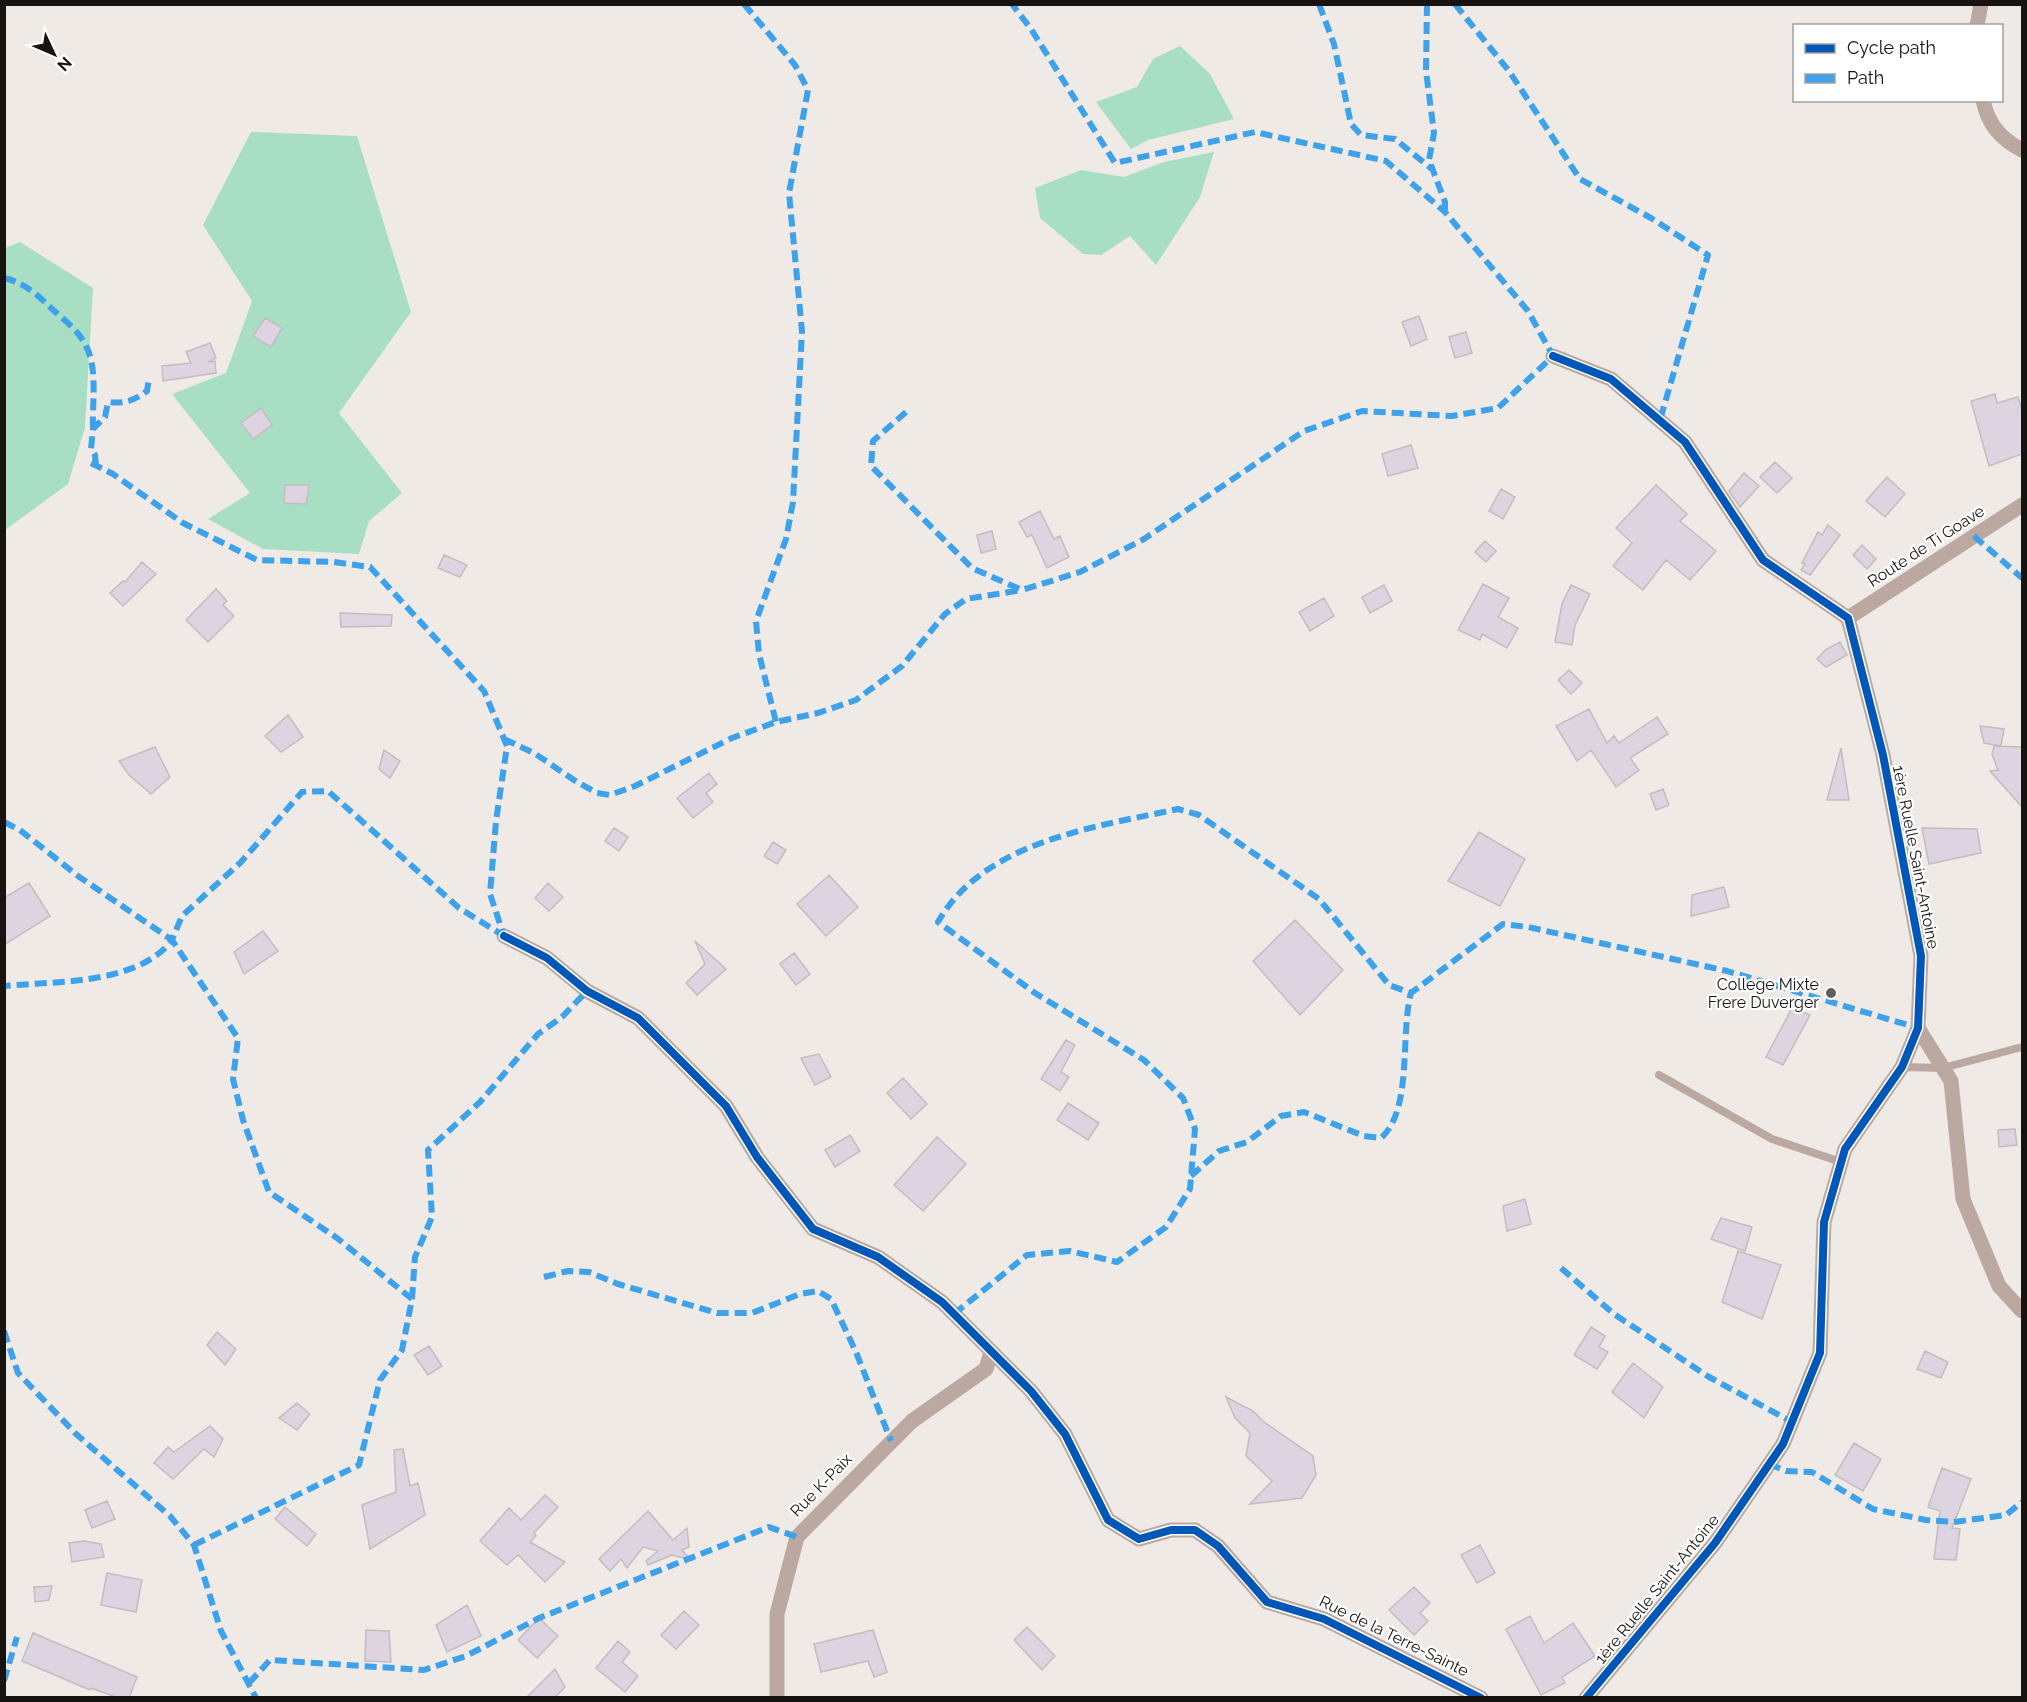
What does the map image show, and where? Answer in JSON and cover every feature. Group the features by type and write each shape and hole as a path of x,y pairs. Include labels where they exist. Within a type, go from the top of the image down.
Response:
{"street":[{"path":"1977,24 1981,4"},
{"path":"1983,102 1985,111 2002,140 2022,150"},
{"path":"1553,356 1611,379 1685,442 1763,560 1848,618"},
{"name":"Route de Ti Goave","path":"1848,618 2022,505"},
{"name":"1ère Ruelle Saint-Antoine","path":"1586,1698 1715,1543 1783,1444 1820,1353 1824,1222 1845,1149 1902,1067 1918,1028 1922,956 1883,755 1848,618"},
{"name":"Rue de la Terre-Sainte","path":"504,936 547,958 587,991 638,1018 726,1106 758,1157 813,1229 878,1257 942,1302 1031,1391 1065,1434 1108,1520 1139,1539 1171,1530 1194,1530 1218,1546 1267,1602 1324,1619 1481,1698"},
{"path":"1918,1028 1951,1081 1963,1199 1999,1286 2022,1311"},
{"name":"Rue K-Paix","path":"777,1698 777,1614 797,1537 912,1421 986,1368 991,1352"}],"lane":[{"path":"1902,1067 1943,1068 2022,1047"},
{"path":"1659,1075 1772,1139 1841,1162"}],"green space":[{"path":"1180,46 1210,74 1234,119 1148,140 1131,149 1096,102 1137,87 1153,59"},
{"path":"251,132 357,136 411,312 339,413 402,493 369,521 359,554 263,549 208,519 250,493 172,394 226,373 252,301 203,225"},
{"path":"1214,152 1200,197 1156,265 1130,236 1101,255 1083,254 1040,218 1035,188 1081,170 1124,177 1164,162"},
{"path":"20,242 93,288 85,427 68,484 5,530 5,248"}],"building":[{"path":"1419,316 1427,339 1411,346 1402,322"},
{"path":"265,318 282,328 271,347 253,336"},
{"path":"1466,332 1472,353 1455,358 1449,337"},
{"path":"210,343 216,358 208,362 215,361 216,373 163,381 162,366 191,363 186,352"},
{"path":"1995,394 1997,403 2018,397 2022,411 2022,454 1989,466 1971,401"},
{"path":"261,408 272,425 253,439 241,423"},
{"path":"1411,445 1418,468 1388,476 1382,454"},
{"path":"1775,462 1792,478 1777,493 1760,477"},
{"path":"1744,473 1759,486 1740,507 1729,491"},
{"path":"1887,477 1905,494 1885,517 1866,501"},
{"path":"285,485 309,485 306,504 284,503"},
{"path":"1656,485 1687,514 1680,521 1716,551 1690,580 1666,560 1643,590 1613,566 1632,543 1616,528"},
{"path":"1501,489 1515,497 1503,519 1489,511"},
{"path":"1040,511 1054,539 1060,536 1069,557 1047,568 1032,535 1027,537 1019,522"},
{"path":"1828,525 1840,535 1810,575 1801,570 1805,564 1802,563 1818,532 1822,535"},
{"path":"992,531 996,549 981,553 977,535"},
{"path":"1485,541 1496,551 1486,562 1475,552"},
{"path":"1862,545 1876,559 1867,569 1853,555"},
{"path":"444,555 467,565 460,577 438,568"},
{"path":"142,562 156,574 123,606 110,593 123,581 125,582"},
{"path":"1483,584 1509,598 1498,617 1518,628 1507,648 1482,634 1480,640 1458,630"},
{"path":"1384,585 1392,601 1370,613 1362,597"},
{"path":"1571,585 1590,594 1575,625 1572,645 1555,642 1562,604"},
{"path":"216,589 227,601 223,605 234,616 208,642 186,620"},
{"path":"1324,598 1334,616 1310,631 1299,612"},
{"path":"340,613 392,615 391,626 341,627"},
{"path":"1840,642 1847,655 1826,667 1817,659 1825,650"},
{"path":"1569,670 1582,683 1571,694 1558,680"},
{"path":"1589,709 1607,743 1614,736 1619,743 1657,717 1668,734 1630,758 1639,770 1616,787 1591,750 1577,761 1556,726"},
{"path":"288,715 303,737 281,752 265,736"},
{"path":"1980,726 2004,729 2001,746 1984,743"},
{"path":"1994,746 2022,747 2022,807 1990,771 1998,770 1992,754"},
{"path":"155,747 170,777 151,794 129,775 119,761"},
{"path":"1841,748 1849,800 1827,800"},
{"path":"384,750 400,761 390,778 379,769"},
{"path":"709,773 717,784 706,793 713,802 693,818 677,798"},
{"path":"1663,789 1669,805 1656,810 1650,794"},
{"path":"614,828 628,837 619,851 605,841"},
{"path":"1922,828 1977,829 1981,853 1929,864"},
{"path":"1479,832 1525,859 1500,906 1448,881"},
{"path":"773,842 786,850 777,864 764,856"},
{"path":"829,875 858,907 826,936 797,904"},
{"path":"29,883 50,916 4,945 4,898"},
{"path":"548,883 563,897 549,911 535,898"},
{"path":"1724,887 1729,907 1691,916 1692,895"},
{"path":"1295,920 1343,970 1300,1015 1253,961"},
{"path":"263,931 278,951 244,974 234,952"},
{"path":"695,941 726,969 697,995 686,983 705,964"},
{"path":"794,953 810,974 796,985 780,964"},
{"path":"1792,1008 1810,1015 1783,1065 1766,1057"},
{"path":"1066,1040 1075,1045 1061,1072 1069,1077 1060,1091 1041,1079"},
{"path":"819,1054 831,1077 815,1085 801,1058"},
{"path":"903,1078 927,1104 911,1119 887,1093"},
{"path":"1068,1103 1099,1123 1088,1140 1057,1120"},
{"path":"2015,1129 2017,1145 1999,1147 1998,1130"},
{"path":"850,1135 860,1151 835,1167 825,1150"},
{"path":"937,1137 966,1164 923,1211 894,1185"},
{"path":"1525,1199 1531,1224 1507,1231 1503,1206"},
{"path":"1721,1218 1752,1227 1745,1251 1711,1239"},
{"path":"1738,1251 1781,1265 1762,1319 1722,1302"},
{"path":"1591,1327 1605,1336 1599,1347 1608,1352 1597,1369 1574,1355"},
{"path":"217,1332 236,1349 225,1365 207,1345"},
{"path":"429,1346 442,1366 428,1375 414,1355"},
{"path":"1925,1351 1948,1362 1941,1378 1917,1369"},
{"path":"1633,1363 1663,1387 1644,1418 1612,1392"},
{"path":"1226,1397 1253,1411 1264,1422 1313,1456 1316,1475 1302,1498 1250,1504 1272,1481 1246,1456 1250,1433 1235,1418"},
{"path":"297,1403 310,1414 297,1430 279,1418"},
{"path":"210,1426 223,1439 214,1457 204,1449 173,1479 154,1463 168,1447 174,1452"},
{"path":"1854,1443 1881,1459 1863,1491 1835,1475"},
{"path":"403,1449 410,1486 418,1483 425,1515 370,1549 362,1505 396,1492 394,1450"},
{"path":"1942,1468 1971,1479 1952,1528 1960,1529 1956,1560 1934,1559 1940,1511 1928,1507"},
{"path":"545,1495 558,1507 534,1533 536,1536 530,1542 565,1562 545,1582 518,1555 507,1565 480,1541 509,1508 521,1520"},
{"path":"107,1501 115,1519 92,1528 85,1510"},
{"path":"285,1507 316,1534 307,1546 275,1519"},
{"path":"648,1511 673,1540 687,1528 689,1547 682,1550 691,1560 672,1555 648,1565 646,1561 658,1551 643,1547 627,1568 621,1559 610,1571 599,1559"},
{"path":"84,1541 101,1544 104,1557 72,1562 69,1543"},
{"path":"1480,1545 1495,1573 1477,1583 1461,1555"},
{"path":"107,1573 142,1580 136,1612 101,1605"},
{"path":"52,1586 49,1600 35,1602 34,1587"},
{"path":"1414,1587 1430,1603 1420,1613 1428,1621 1414,1635 1389,1610"},
{"path":"467,1605 481,1636 447,1652 436,1625"},
{"path":"684,1611 699,1625 676,1649 661,1635"},
{"path":"1530,1616 1544,1643 1573,1623 1595,1656 1562,1677 1565,1683 1541,1695 1506,1629"},
{"path":"539,1618 558,1636 537,1658 518,1640"},
{"path":"1027,1627 1055,1656 1042,1670 1014,1640"},
{"path":"366,1630 389,1631 391,1662 365,1661"},
{"path":"873,1630 887,1672 874,1677 868,1661 821,1672 814,1644"},
{"path":"33,1633 137,1677 129,1698 119,1698 91,1688 90,1690 22,1661"},
{"path":"618,1641 630,1652 622,1662 638,1676 625,1692 596,1668"},
{"path":"555,1669 565,1687 554,1698 526,1698"}],"marked path":[{"path":"744,4 795,65 808,90 789,193 802,331 793,502 786,539 756,621 759,654 776,722"},
{"path":"906,412 873,441 871,466 972,568 1022,590 1080,572 1144,539 1304,431 1362,411 1452,416 1498,408 1553,356 1528,311 1445,212 1386,161 1255,132 1115,163 1031,29 1012,4"},
{"path":"1319,4 1334,44 1351,124 1361,135 1395,139 1433,170"},
{"path":"1427,4 1426,71 1434,133 1429,160 1445,202 1445,212"},
{"path":"1455,4 1509,71 1580,179 1651,218 1708,255 1660,420"},
{"path":"4,278 24,286 35,294 83,341 92,365 93,429"},
{"path":"96,465 95,455 91,449 93,429 105,417 108,402 119,403 137,397 147,391 149,379"},
{"path":"91,463 113,474 183,523 257,560 334,562 370,567 484,691 507,746 496,821 490,894 504,936"},
{"path":"1974,536 2022,578"},
{"path":"504,739 534,753 597,793 610,795 635,786 732,738 776,722 818,713 856,700 902,666 945,614 966,599 1022,590"},
{"path":"194,1545 359,1465 380,1380 402,1350 412,1299 337,1238 269,1192 243,1120 233,1079 238,1038 172,940 182,916 241,862 302,792 328,791 459,908 504,936"},
{"path":"954,1314 1027,1255 1070,1251 1117,1262 1166,1227 1190,1189 1195,1129 1183,1098 1144,1060 1035,993 938,922 958,895 983,873 1012,855 1078,831 1178,809 1199,815 1319,899 1389,985 1411,993 1503,924 1528,927 1727,971 1918,1028"},
{"path":"4,822 20,830 78,876 172,940 157,955 118,973 71,981 4,986"},
{"path":"412,1299 415,1257 432,1217 428,1150 480,1102 538,1034 562,1017 587,991"},
{"path":"1191,1176 1219,1151 1247,1142 1281,1116 1304,1112 1364,1136 1381,1138 1391,1125 1398,1109 1402,1090 1411,993"},
{"path":"1561,1268 1614,1314 1709,1377 1792,1422"},
{"path":"544,1277 568,1271 589,1272 618,1284 717,1313 752,1313 800,1294 818,1291 831,1299 856,1352 891,1441"},
{"path":"4,1331 18,1373 76,1434 170,1516 194,1545 221,1631 256,1698"},
{"path":"1769,1464 1786,1471 1812,1472 1873,1509 1926,1520 1954,1522 2006,1515 2022,1502"},
{"path":"249,1683 270,1660 424,1670 466,1656 539,1618 769,1527 797,1537"},
{"path":"4,1681 17,1637"}],"cycle path":[{"path":"1553,356 1611,379 1685,442 1763,560 1848,618 1883,755 1921,956 1918,1028 1902,1067 1845,1149 1824,1222 1820,1353 1783,1444 1715,1543 1586,1698"},
{"path":"504,936 547,958 587,991 638,1018 726,1106 757,1157 813,1229 878,1257 942,1302 1031,1391 1065,1434 1108,1520 1139,1539 1171,1530 1195,1530 1218,1546 1267,1602 1324,1619 1481,1698"}],"place":[{"name":"College Mixte Frere Duverger","path":"1831,993"}]}
